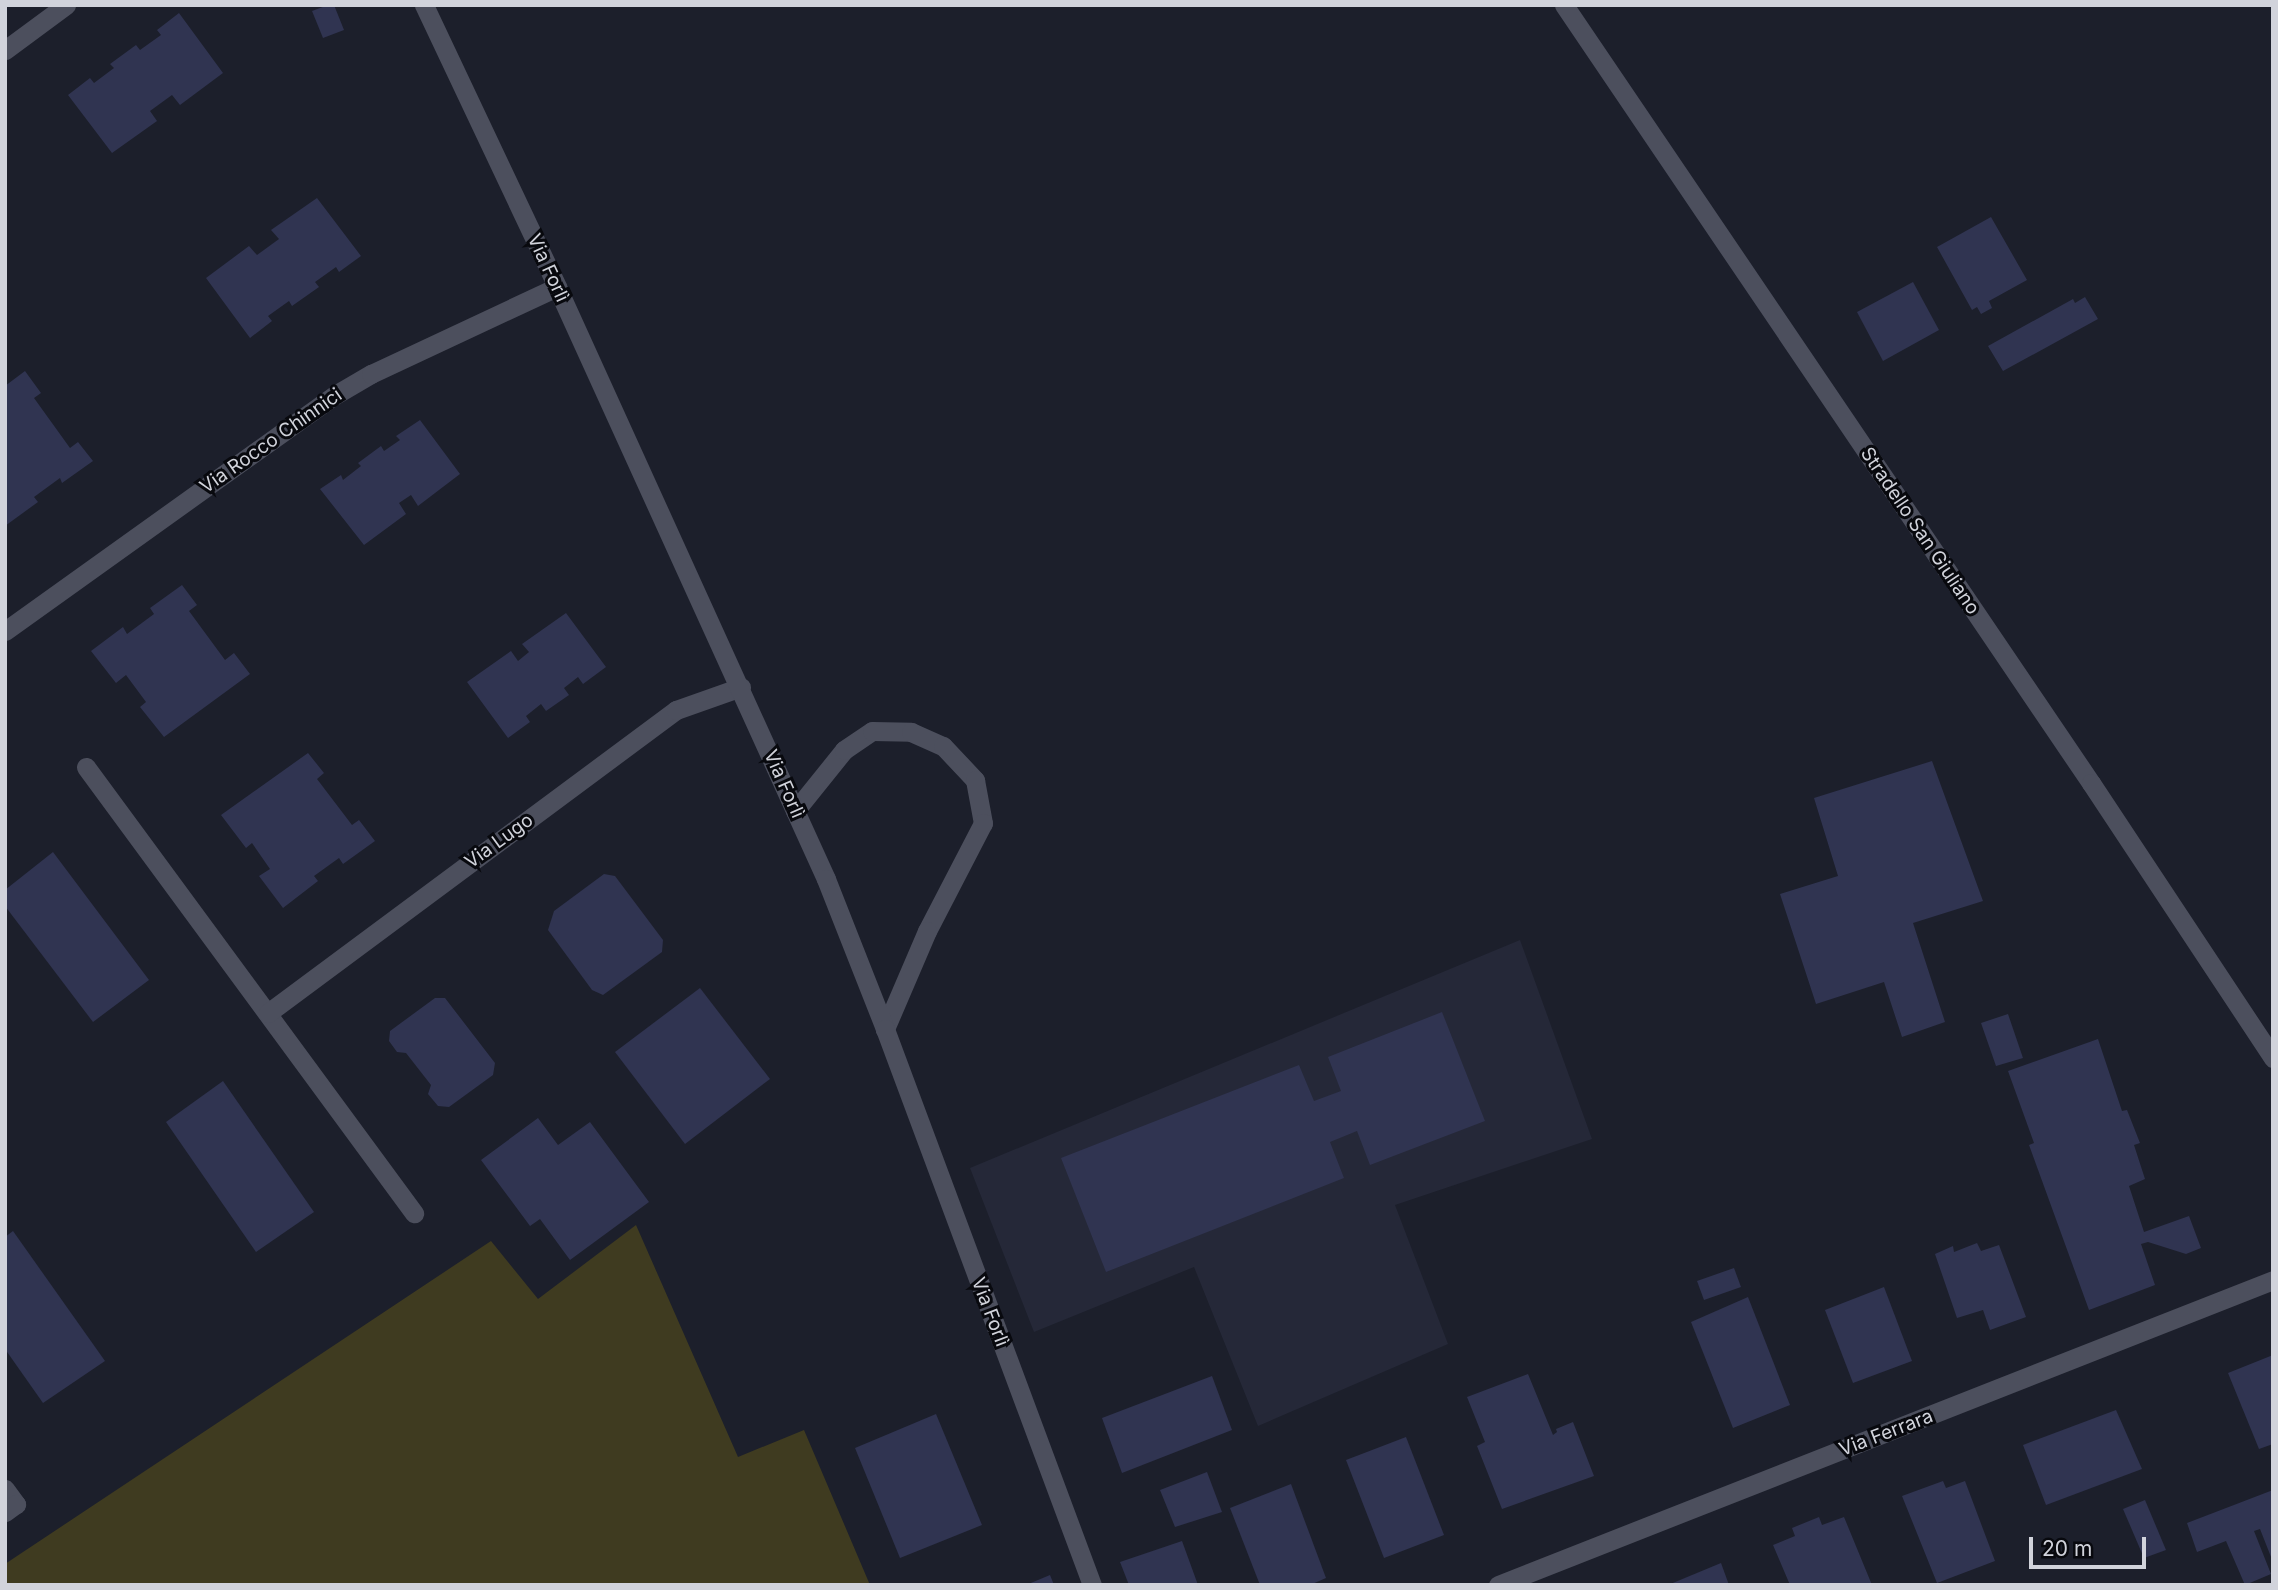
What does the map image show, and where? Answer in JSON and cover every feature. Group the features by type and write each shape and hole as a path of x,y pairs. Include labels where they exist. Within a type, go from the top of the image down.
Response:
{"street":[{"path":"5,50 66,5"},
{"name":"Via Forlì","path":"424,5 557,287 741,687 795,811 885,1029 1092,1585"},
{"name":"Stradello San Giuliano","path":"1564,5 2083,772 2273,1058"},
{"name":"Via Rocco Chinnici","path":"5,631 335,395 371,374 557,287"},
{"name":"Via Lugo","path":"268,1013 676,710 741,687"},
{"path":"795,811 844,750 872,731 911,732 943,746 975,780 983,823 927,931 885,1029"},
{"path":"86,767 414,1213"},
{"name":"Via Ferrara","path":"1499,1585 2273,1280"},
{"path":"5,1489 16,1504 5,1511"}],"shaded area":[{"path":"1520,940 1592,1139 1395,1205 1448,1344 1258,1426 1194,1267 1034,1332 970,1168"},
{"path":"636,1225 738,1457 804,1430 870,1585 5,1585 5,1564 491,1241 538,1299"}],"building":[{"path":"334,5 344,30 323,38 312,11"},
{"path":"179,13 223,73 180,105 172,95 150,111 157,121 112,153 68,95 90,78 94,83 114,68 110,64 136,45 140,50 161,35 157,30"},
{"path":"317,198 361,256 339,272 336,267 315,282 319,287 292,306 289,301 268,316 272,321 250,338 206,278 249,246 257,255 279,239 271,230"},
{"path":"1991,217 2027,280 1989,301 1992,308 1981,314 1977,307 1972,310 1937,247"},
{"path":"1913,282 1939,330 1883,361 1857,312"},
{"path":"2085,297 2098,319 2003,371 1988,346 2073,299 2075,303"},
{"path":"25,371 41,393 34,398 70,448 78,442 93,461 62,483 60,478 34,497 38,502 5,526 5,386"},
{"path":"420,420 460,474 418,506 411,495 399,503 406,514 364,545 320,489 341,475 343,480 361,466 358,463 381,446 384,451 400,440 396,436"},
{"path":"182,585 197,605 189,611 225,660 234,653 250,674 164,737 140,707 146,702 126,675 116,683 91,651 123,627 127,634 154,614 150,608"},
{"path":"566,613 606,667 583,684 578,677 564,688 569,695 546,711 541,704 526,716 530,722 508,738 467,682 511,651 518,661 529,652 522,644"},
{"path":"308,753 324,773 317,779 352,825 359,820 375,841 343,864 339,858 314,876 318,881 283,908 259,876 270,869 252,843 246,848 221,815"},
{"path":"1932,761 1983,901 1913,923 1945,1022 1902,1037 1884,982 1816,1004 1780,894 1838,876 1814,798"},
{"path":"53,852 149,980 93,1022 5,906 5,890"},
{"path":"604,874 615,876 663,940 662,952 603,995 592,990 548,930 554,911"},
{"path":"700,988 770,1079 685,1144 615,1052"},
{"path":"435,998 445,998 495,1063 493,1075 449,1107 438,1106 428,1094 431,1085 406,1053 397,1052 389,1041 390,1031"},
{"path":"1442,1012 1485,1121 1370,1165 1357,1131 1330,1142 1344,1178 1106,1272 1061,1158 1299,1065 1314,1101 1341,1091 1328,1057"},
{"path":"2008,1014 2023,1058 1996,1066 1981,1023"},
{"path":"2098,1039 2122,1111 2127,1110 2140,1143 2134,1145 2145,1179 2129,1186 2144,1232 2189,1216 2201,1248 2186,1254 2148,1242 2141,1244 2155,1285 2089,1310 2029,1145 2034,1143 2008,1071"},
{"path":"223,1081 314,1212 256,1252 166,1122"},
{"path":"538,1118 558,1145 590,1122 649,1202 570,1260 540,1219 530,1226 481,1160"},
{"path":"13,1231 105,1361 43,1403 5,1349 5,1237"},
{"path":"1977,1243 1981,1251 1999,1245 2026,1317 1990,1330 1983,1310 1957,1318 1935,1254 1953,1246 1954,1252"},
{"path":"1734,1268 1741,1287 1704,1300 1697,1281"},
{"path":"1884,1287 1912,1361 1853,1383 1825,1310"},
{"path":"1748,1297 1790,1405 1733,1428 1691,1322"},
{"path":"2273,1355 2273,1444 2259,1449 2228,1373"},
{"path":"1528,1374 1553,1435 1557,1432 1556,1429 1573,1422 1594,1476 1502,1509 1477,1446 1485,1442 1467,1397"},
{"path":"1212,1376 1232,1430 1122,1473 1102,1418"},
{"path":"2116,1410 2142,1469 2046,1505 2023,1445"},
{"path":"936,1414 982,1525 900,1558 855,1448"},
{"path":"1406,1437 1444,1535 1384,1558 1346,1460"},
{"path":"1207,1472 1222,1512 1175,1527 1160,1490"},
{"path":"1943,1481 1946,1488 1965,1481 1995,1561 1937,1583 1902,1496"},
{"path":"1291,1484 1326,1578 1310,1585 1260,1585 1230,1508"},
{"path":"2273,1490 2273,1562 2260,1529 2254,1531 2271,1574 2245,1585 2226,1541 2197,1552 2187,1523"},
{"path":"2145,1500 2166,1550 2144,1558 2123,1509"},
{"path":"1819,1517 1822,1525 1844,1517 1872,1585 1790,1585 1773,1545 1795,1536 1792,1528"},
{"path":"1182,1541 1198,1585 1129,1585 1120,1562"},
{"path":"1721,1563 1729,1585 1668,1585"},
{"path":"1050,1575 1054,1585 1026,1585"}]}
